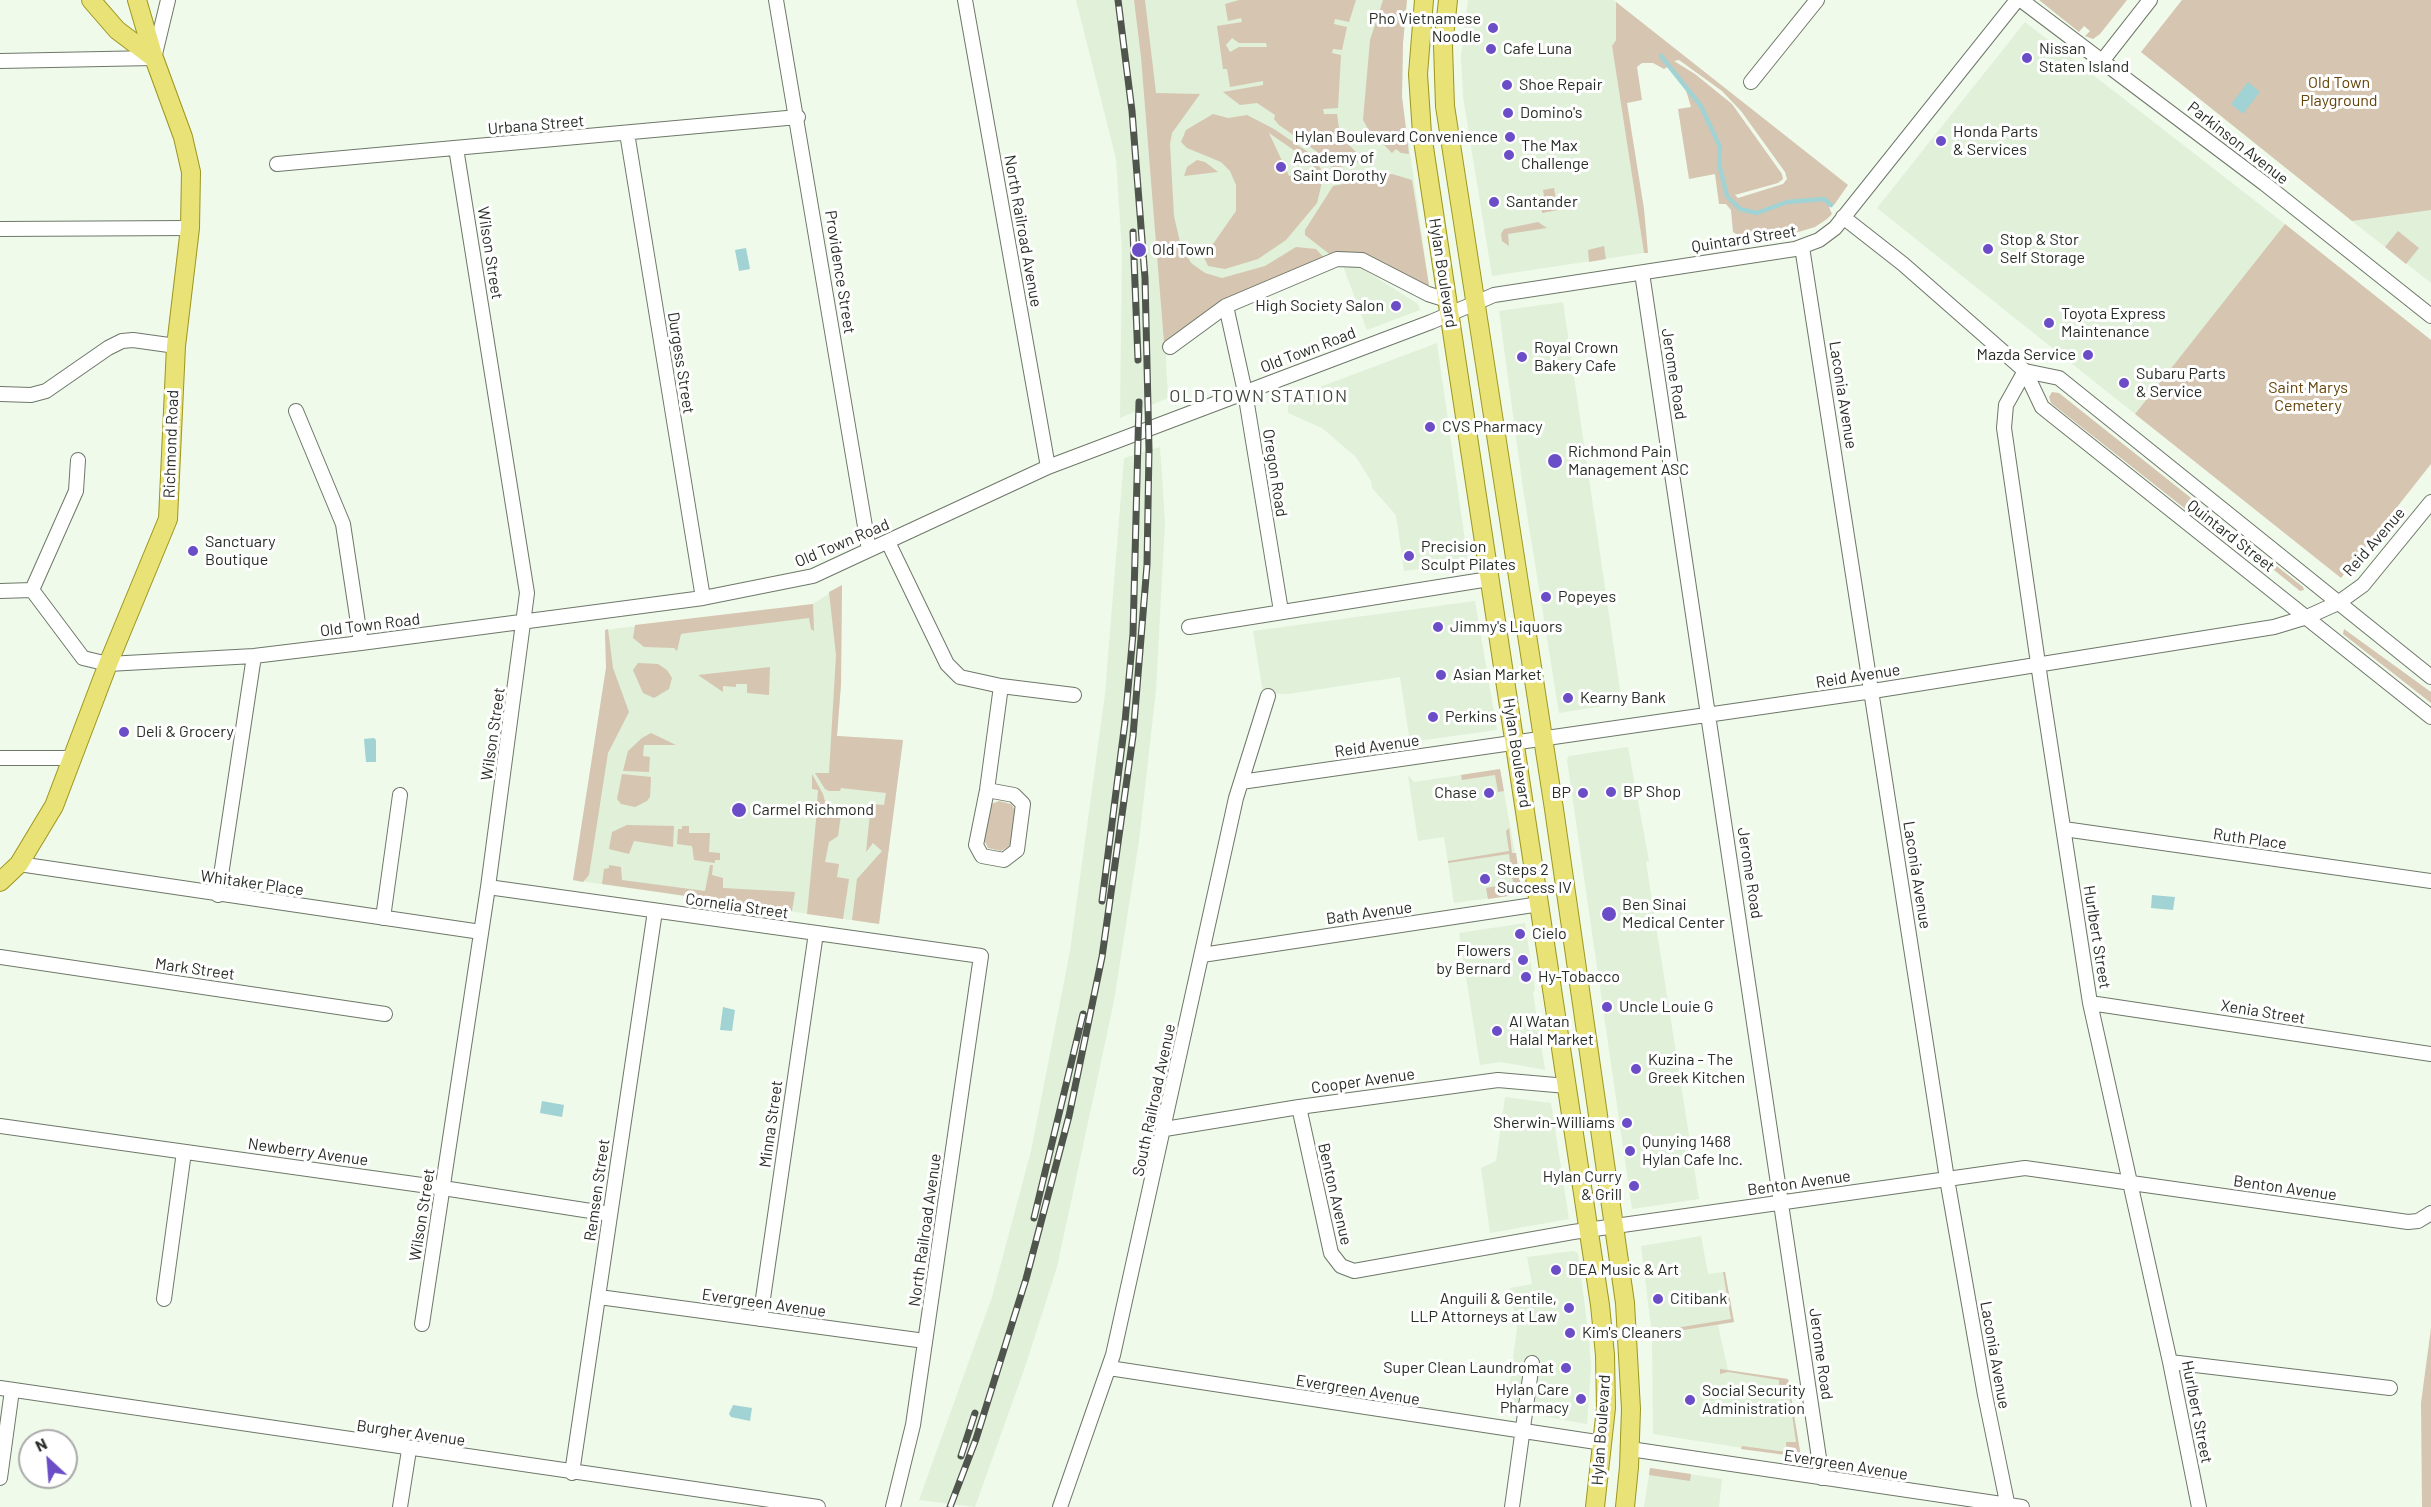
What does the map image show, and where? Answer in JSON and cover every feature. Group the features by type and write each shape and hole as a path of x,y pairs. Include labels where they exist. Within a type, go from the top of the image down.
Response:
{"main road":[{"path":"91,0 117,30 154,58"},
{"name":"Richmond Road","path":"0,882 19,864 54,806 108,664 168,519 176,346 190,228 191,172 183,137 154,58 137,0"},
{"name":"Hylan Boulevard","path":"1424,0 1419,36 1418,92 1489,579 1590,1230 1605,1355 1603,1443 1595,1507"},
{"name":"Hylan Boulevard","path":"1448,0 1443,38 1444,91 1543,738 1628,1329 1630,1449 1625,1507"}],"street":[{"path":"0,61 154,58 172,0"},
{"name":"Providence Street","path":"776,0 798,117 869,550"},
{"name":"North Railroad Avenue","path":"966,0 1048,467"},
{"path":"1751,82 1816,0"},
{"path":"1843,217 2019,0"},
{"name":"Parkinson Avenue","path":"2019,0 2103,60 2265,184 2431,316"},
{"path":"2103,60 2150,0"},
{"name":"Urbana Street","path":"277,164 798,117"},
{"name":"Durgess Street","path":"627,133 703,598"},
{"name":"Wilson Street","path":"423,1324 488,887 527,593 456,148"},
{"name":"Quintard Street","path":"1477,302 1494,295 1803,247 1831,232 1843,217 1903,264 2025,371 2042,407 2431,717"},
{"path":"0,229 190,228"},
{"name":"Laconia Avenue","path":"1803,247 1947,1179 1984,1395 2012,1506"},
{"path":"1170,347 1226,306 1323,263 1350,258 1368,263 1448,307"},
{"name":"Jerome Road","path":"1642,273 1822,1478"},
{"name":"Old Town Road","path":"108,664 254,656 361,643 703,598 813,576 1048,467 1245,392 1448,307 1477,302"},
{"name":"Oregon Road","path":"1226,306 1245,392 1281,611"},
{"path":"0,394 32,396 46,391 108,348 122,341 133,340 176,346"},
{"name":"Quintard Street","path":"2025,371 2060,378 2431,677"},
{"name":"Hurlbert Street","path":"2025,371 2008,401 2003,417 2038,666 2090,1003 2170,1362 2199,1507"},
{"path":"296,411 343,524 361,643"},
{"path":"32,590 76,491 78,460"},
{"name":"Reid Avenue","path":"1240,782 1873,691 2274,627 2307,617 2338,603 2362,585 2431,501"},
{"path":"888,542 947,664 967,680 1074,695"},
{"path":"1189,627 1489,579"},
{"path":"32,590 83,658 108,664"},
{"path":"0,591 32,590"},
{"path":"218,895 254,656"},
{"path":"987,790 1014,795 1023,804 1017,850 1004,860 982,856 977,849 1001,686"},
{"name":"South Railroad Avenue","path":"1060,1507 1109,1368 1165,1129 1240,782 1268,696"},
{"path":"0,758 74,758"},
{"path":"383,918 400,795"},
{"name":"Ruth Place","path":"2064,829 2431,881"},
{"name":"Whitaker Place","path":"19,864 481,932"},
{"name":"Cornelia Street","path":"488,887 981,956"},
{"name":"Bath Avenue","path":"1202,955 1540,904"},
{"name":"Remsen Street","path":"572,1473 655,911"},
{"name":"Minna Street","path":"760,1319 816,933"},
{"name":"North Railroad Avenue","path":"893,1507 909,1444 981,956"},
{"name":"Mark Street","path":"0,957 385,1014"},
{"name":"Xenia Street","path":"2090,1003 2431,1054"},
{"name":"Cooper Avenue","path":"1165,1129 1299,1107 1498,1080 1567,1086"},
{"name":"Benton Avenue","path":"1299,1107 1331,1253 1348,1269 1354,1271 1590,1230 2025,1168 2408,1222 2429,1215"},
{"name":"Newberry Avenue","path":"0,1126 443,1188 610,1214"},
{"path":"164,1299 184,1152"},
{"name":"Evergreen Avenue","path":"598,1297 925,1341"},
{"path":"2170,1362 2390,1388"},
{"path":"1512,1507 1532,1363"},
{"name":"Evergreen Avenue","path":"1109,1368 1523,1433 1603,1443"},
{"path":"0,1478 6,1389"},
{"name":"Burgher Avenue","path":"6,1389 409,1450 818,1507"},
{"name":"Evergreen Avenue","path":"1630,1449 2012,1506"},
{"path":"400,1507 409,1450"}],"shaded area":[{"name":"Academy of Saint Dorothy","path":"1076,0 1407,0 1402,97 1429,285 1362,255 1229,300 1203,314 1165,342 1168,398 1120,418 1122,252 1116,159"},
{"path":"1468,0 1613,0 1616,2 1616,40 1612,46 1644,253 1492,276 1463,97 1461,56"},
{"path":"2025,22 2285,224 2135,414 1877,208"},
{"path":"2431,210 2431,283 2352,221"},
{"path":"1343,266 1361,268 1418,304 1420,310 1367,330"},
{"path":"1563,302 1622,703 1559,713 1523,489 1499,311"},
{"path":"1437,343 1468,562 1404,571 1396,515 1372,488 1371,481 1356,457 1322,428 1288,413 1288,399"},
{"path":"1160,447 1165,522 1156,690 1139,841 1114,1001 1057,1267 1025,1367 975,1507 919,1500 992,1297 1031,1151 1070,951 1105,694 1124,458"},
{"name":"Carmel Richmond","path":"842,585 841,684 837,736 903,740 879,924 573,880 606,668 605,630 813,604"},
{"path":"1475,601 1497,730 1410,742 1400,677 1288,694 1263,693 1253,631"},
{"path":"1628,747 1649,861 1646,862 1699,1199 1632,1209 1567,760 1569,756"},
{"path":"1500,769 1522,894 1454,903 1444,837 1418,841 1408,775 1414,782"},
{"path":"1525,923 1545,1070 1501,1062 1480,1065 1459,933"},
{"path":"1505,1097 1551,1103 1569,1219 1490,1233 1481,1168 1496,1161"},
{"path":"1701,1236 1708,1274 1725,1272 1734,1322 1718,1325 1728,1370 1788,1379 1801,1457 1653,1434 1652,1335 1641,1246"},
{"path":"1573,1251 1578,1253 1589,1339 1591,1367 1587,1424 1506,1410 1517,1328 1510,1288 1532,1284 1527,1257"},
{"path":"1650,1468 1722,1479 1719,1507 1644,1507"}],"green space":[{"path":"1134,0 1145,0 1156,93 1200,94 1172,133 1170,144 1174,216 1180,242 1191,263 1205,273 1222,278 1265,266 1296,247 1316,249 1325,259 1229,300 1203,314 1164,342 1141,57"},
{"path":"1239,0 1356,0 1349,22 1335,19 1334,24 1347,27 1342,50 1333,49 1332,53 1341,55 1338,108 1323,109 1324,114 1337,114 1340,136 1362,158 1361,162 1332,169 1330,161 1279,125 1274,119 1275,115 1257,103 1240,105 1223,92 1263,85 1263,81 1230,87 1227,69 1223,69 1217,26 1242,22 1241,18 1228,21 1225,4","holes":["1232,38 1239,43 1266,43 1267,47 1239,47 1230,52 1226,45"]},
{"path":"1383,0 1407,0 1402,97 1409,154 1401,153 1396,149 1392,153 1368,129 1363,120 1370,40"},
{"path":"2039,0 2127,0 2100,34 2093,39 2085,36 2090,31 2084,26 2079,32"},
{"name":"Old Town Playground","path":"2182,0 2431,0 2431,210 2352,221 2141,52"},
{"path":"1616,2 1848,185 1834,205 1829,207 1832,214 1815,227 1775,239 1749,242 1733,232 1731,210 1726,204 1719,204 1715,174 1689,179 1678,109 1691,107 1685,87 1669,66 1664,69 1653,63 1642,63 1637,67 1642,100 1627,103 1644,209 1648,253 1644,253 1612,46 1616,40","holes":["1679,60 1722,91 1741,111 1785,172 1787,179 1783,184 1738,198 1735,195 1778,183 1783,179 1782,174 1732,104 1695,74 1674,61"]},
{"path":"1213,114 1228,118 1247,115 1274,129 1308,152 1321,169 1323,178 1317,203 1286,240 1258,259 1225,269 1208,266 1204,257 1236,211 1236,185 1230,171 1221,162 1187,148 1181,142 1186,130","holes":["1269,133 1311,162 1317,173 1289,176"]},
{"path":"1197,160 1205,162 1218,172 1184,176 1187,167"},
{"path":"1392,174 1412,180 1429,285 1424,288 1332,256 1305,235 1305,230 1333,186"},
{"path":"1554,188 1558,210 1542,213 1541,203 1545,202 1543,190"},
{"path":"1538,222 1547,228 1508,234 1509,246 1502,241 1501,234 1504,229"},
{"name":"Saint Marys Cemetery","path":"2285,224 2431,340 2431,464 2341,578 2135,414"},
{"path":"2398,231 2419,248 2406,264 2385,247"},
{"path":"1604,246 1606,259 1589,262 1588,250"},
{"path":"2052,392 2059,393 2304,590 2300,591 2243,545 2188,511 2051,403 2049,397"},
{"path":"842,585 841,684 837,736 903,740 879,924 852,920 857,879 882,851 873,843 866,852 871,804 884,805 886,793 841,788 840,791 829,791 825,789 815,773 829,773 836,655 829,592"},
{"path":"813,604 814,631 811,629 809,618 687,633 681,634 677,651 674,648 644,647 633,638 635,625"},
{"path":"608,629 613,668 629,712 608,753 589,875 583,882 573,880 606,668 605,630"},
{"path":"2344,629 2431,692 2431,703 2343,634"},
{"path":"638,663 658,664 667,670 672,678 669,689 654,698 643,693 633,670"},
{"path":"770,667 769,695 747,693 747,684 736,684 736,687 723,686 723,692 698,675"},
{"path":"651,733 676,745 644,745 643,756 650,757 649,772 623,771 628,751"},
{"path":"1500,769 1504,791 1498,792 1495,775 1462,780 1461,775"},
{"path":"622,774 651,777 650,797 647,801 635,807 621,804 617,799"},
{"path":"812,774 823,794 827,809 841,815 838,836 829,842 825,862 839,864 837,877 849,879 843,919 807,914 817,810 804,809 804,801 817,802 818,790 812,789"},
{"path":"999,801 1011,804 1016,811 1011,845 1001,851 988,848 984,840 988,809 991,804"},
{"path":"627,825 674,826 673,847 634,841 629,854 609,849 612,832"},
{"path":"682,826 689,826 689,833 710,833 709,852 720,853 720,860 715,860 715,863 694,860 692,846 677,844 678,829 682,829"},
{"path":"1509,828 1512,853 1516,853 1522,894 1488,899 1486,888 1513,883 1509,854 1448,863 1448,861 1509,851 1506,831"},
{"path":"609,865 621,867 622,880 705,891 710,865 713,865 712,875 723,878 723,888 795,892 792,911 602,884 604,869 609,868"},
{"path":"1723,1272 1725,1272 1734,1322 1652,1335 1651,1332 1731,1319"},
{"path":"2431,1328 2431,1507 2422,1507 2421,1403"},
{"path":"1720,1369 1788,1379 1801,1457 1741,1449 1742,1446 1786,1452 1786,1442 1796,1442 1789,1394 1779,1393 1779,1380 1728,1372 1720,1374"},
{"path":"1650,1468 1691,1474 1690,1481 1649,1475"}],"water":[{"path":"2248,82 2260,92 2243,114 2231,104"},
{"path":"746,248 750,269 739,271 735,250"},
{"path":"374,738 376,740 376,762 366,762 364,739"},
{"path":"2152,895 2175,897 2173,910 2151,908"},
{"path":"723,1007 735,1010 732,1031 720,1030"},
{"path":"542,1101 564,1105 562,1117 540,1113"},
{"path":"733,1405 752,1408 750,1421 731,1417 729,1414"}],"waterway":[{"path":"1661,56 1701,106 1720,147 1719,164 1727,196 1740,209 1757,213 1787,202 1824,199 1831,205"}],"railway":[{"path":"950,1507 976,1439 1026,1279 1069,1116 1102,957 1133,736 1147,565 1149,450 1145,278 1132,111 1118,0"},
{"path":"1133,232 1138,360"},
{"path":"1102,901 1125,722 1133,634 1139,402"},
{"path":"1034,1218 1083,1014"},
{"path":"961,1456 975,1413"}],"place":[{"name":"Pho Vietnamese Noodle","path":"1493,28"},
{"name":"Cafe Luna","path":"1491,49"},
{"name":"Nissan Staten Island","path":"2027,58"},
{"name":"Shoe Repair","path":"1507,85"},
{"name":"Domino's","path":"1508,113"},
{"name":"Hylan Boulevard Convenience","path":"1510,137"},
{"name":"Honda Parts & Services","path":"1941,141"},
{"name":"The Max Challenge","path":"1509,155"},
{"name":"Academy of Saint Dorothy","path":"1281,167"},
{"name":"Santander","path":"1494,202"},
{"name":"Stop & Stor Self Storage","path":"1988,249"},
{"name":"Old Town","path":"1139,250"},
{"name":"High Society Salon","path":"1396,306"},
{"name":"Toyota Express Maintenance","path":"2049,323"},
{"name":"Mazda Service","path":"2088,355"},
{"name":"Royal Crown Bakery Cafe","path":"1522,357"},
{"name":"Subaru Parts & Service","path":"2124,383"},
{"name":"CVS Pharmacy","path":"1430,427"},
{"name":"Richmond Pain Management ASC","path":"1555,461"},
{"name":"Sanctuary Boutique","path":"193,551"},
{"name":"Precision Sculpt Pilates","path":"1409,556"},
{"name":"Popeyes","path":"1546,597"},
{"name":"Jimmy's Liquors","path":"1438,627"},
{"name":"Asian Market","path":"1441,675"},
{"name":"Kearny Bank","path":"1568,698"},
{"name":"Perkins","path":"1433,717"},
{"name":"Deli & Grocery","path":"124,732"},
{"name":"BP Shop","path":"1611,792"},
{"name":"Chase","path":"1489,793"},
{"name":"BP","path":"1583,793"},
{"name":"Carmel Richmond","path":"739,810"},
{"name":"Steps 2 Success IV","path":"1485,879"},
{"name":"Ben Sinai Medical Center","path":"1609,914"},
{"name":"Cielo","path":"1520,934"},
{"name":"Flowers by Bernard","path":"1523,960"},
{"name":"Hy-Tobacco","path":"1526,977"},
{"name":"Uncle Louie G","path":"1607,1007"},
{"name":"Al Watan Halal Market","path":"1497,1031"},
{"name":"Kuzina - The Greek Kitchen","path":"1636,1069"},
{"name":"Sherwin-Williams","path":"1627,1123"},
{"name":"Qunying 1468 Hylan Cafe Inc.","path":"1630,1151"},
{"name":"Hylan Curry & Grill","path":"1634,1186"},
{"name":"DEA Music & Art","path":"1556,1270"},
{"name":"Citibank","path":"1658,1299"},
{"name":"Anguili & Gentile, LLP Attorneys at Law","path":"1569,1308"},
{"name":"Kim's Cleaners","path":"1570,1333"},
{"name":"Super Clean Laundromat","path":"1566,1368"},
{"name":"Hylan Care Pharmacy","path":"1581,1399"},
{"name":"Social Security Administration","path":"1690,1400"}],"district":[{"name":"OLD TOWN STATION","path":"1259,396"}]}
